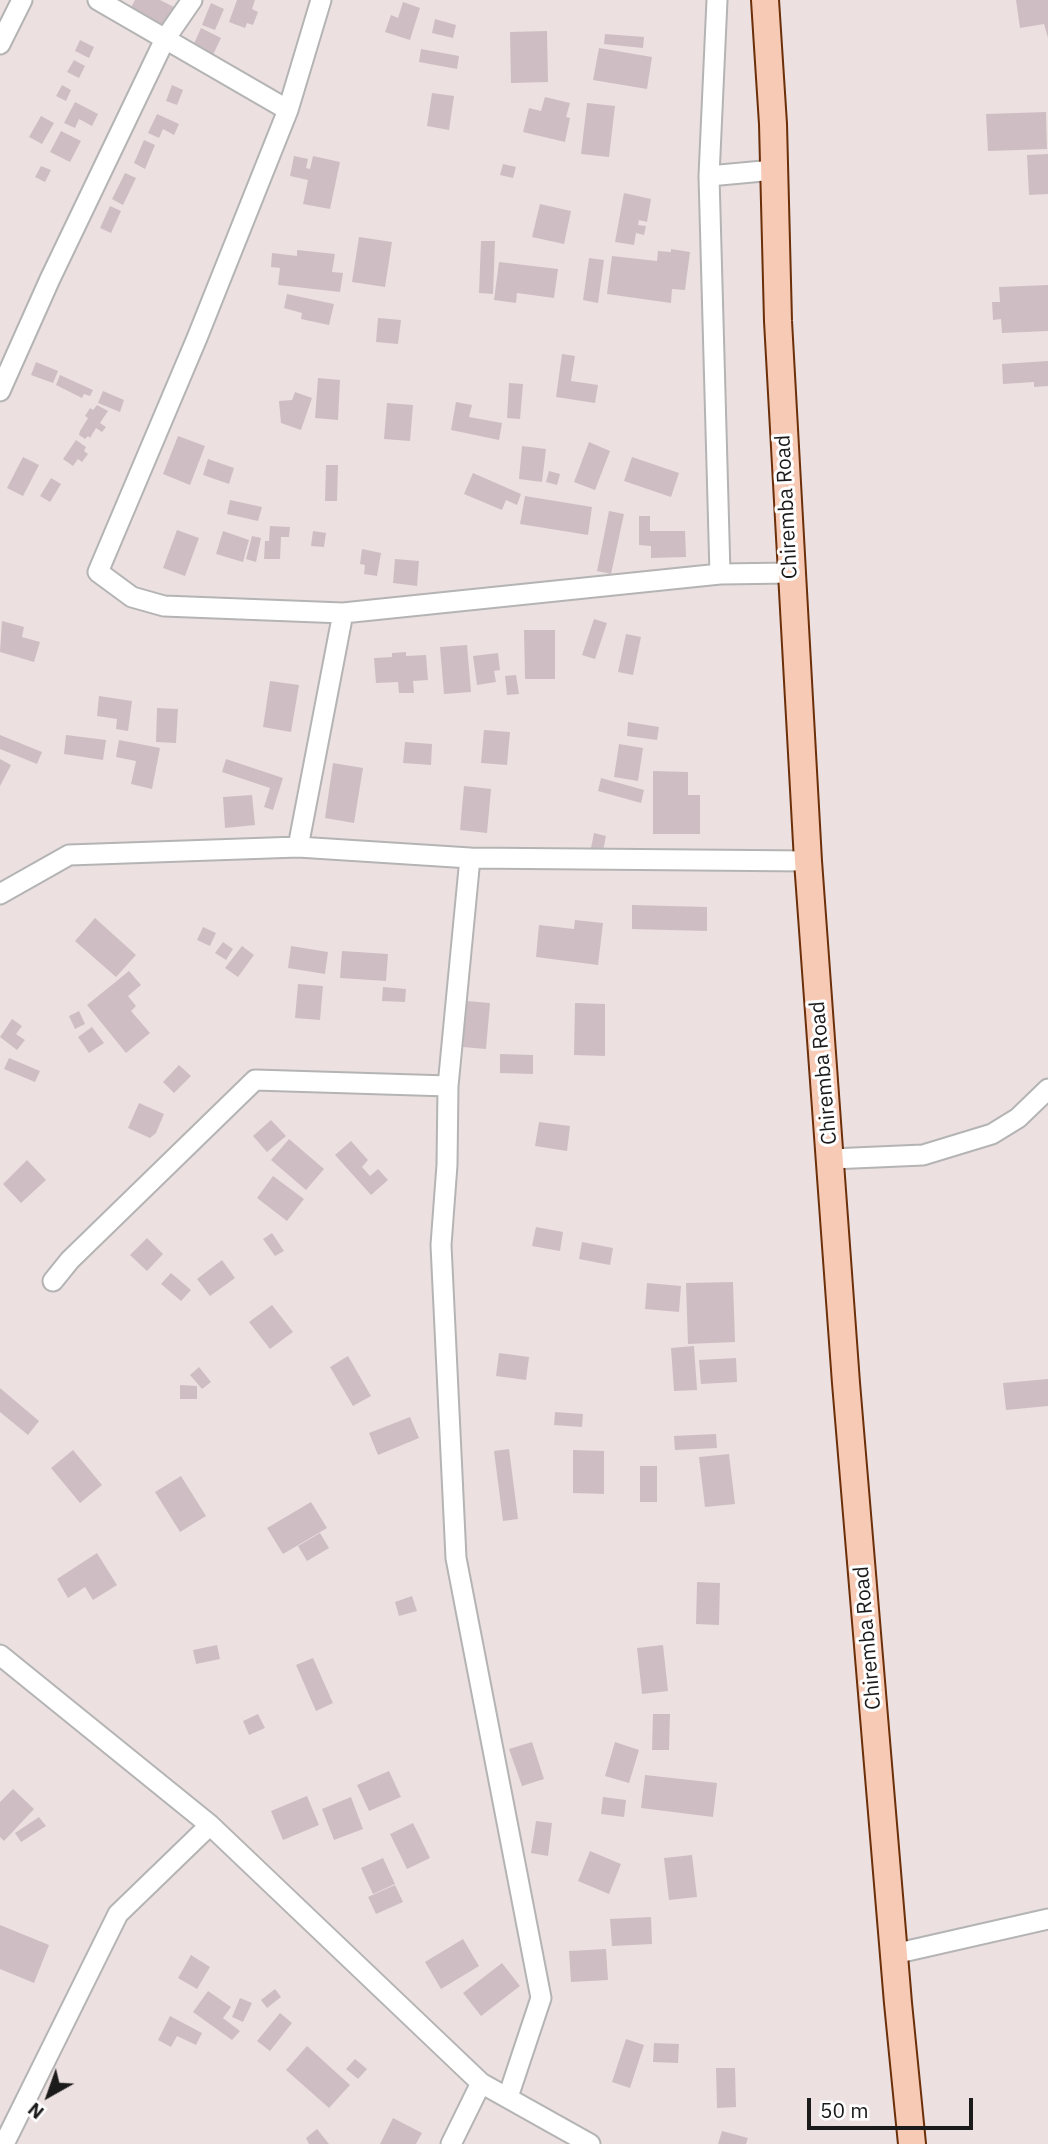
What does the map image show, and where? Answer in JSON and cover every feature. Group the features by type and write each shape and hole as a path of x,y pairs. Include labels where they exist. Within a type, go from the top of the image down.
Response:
{"main road":[{"name":"Chiremba Road","path":"765,0 774,170 778,321 808,861 846,1383 912,2144"}],"street":[{"path":"0,44 22,0"},
{"path":"98,0 288,110"},
{"path":"0,391 50,279 165,40 192,0"},
{"path":"321,0 288,110 197,338 98,572 132,597 164,606 343,613 720,574 791,573"},
{"path":"717,0 709,176 720,574"},
{"path":"709,176 774,170"},
{"path":"298,847 343,613"},
{"path":"0,894 69,855 298,847 470,858 770,863 808,861"},
{"path":"470,858 448,1086 441,1245 456,1558 541,1998 508,2097"},
{"path":"53,1281 70,1260 254,1080 448,1086"},
{"path":"831,1159 923,1155 992,1134 1018,1118 1048,1089"},
{"path":"0,1655 210,1825 481,2083 590,2144"},
{"path":"4,2144 118,1914 210,1825"},
{"path":"894,1954 1048,1919"},
{"path":"452,2144 481,2083"}],"building":[{"path":"135,0 160,0 174,7 162,29 129,11"},
{"path":"237,0 255,0 252,9 258,12 253,25 247,23 245,28 229,22"},
{"path":"1016,0 1048,0 1048,38 1044,24 1020,28"},
{"path":"403,2 420,8 410,40 385,32 391,15 398,18"},
{"path":"211,3 224,9 215,30 202,25"},
{"path":"435,19 456,25 453,38 432,33"},
{"path":"201,28 221,38 212,57 192,48"},
{"path":"547,31 548,82 511,83 510,32"},
{"path":"605,34 644,37 643,48 604,44"},
{"path":"80,40 94,47 89,58 75,51"},
{"path":"599,48 652,57 647,89 593,80"},
{"path":"421,49 459,56 457,69 419,62"},
{"path":"74,60 85,66 79,78 67,72"},
{"path":"62,85 71,90 66,101 56,96"},
{"path":"172,85 183,90 177,105 166,101"},
{"path":"432,93 454,96 449,130 427,126"},
{"path":"545,97 570,103 566,117 570,118 565,142 523,132 529,108 541,111"},
{"path":"75,102 98,114 92,126 79,119 75,128 64,123"},
{"path":"587,103 615,106 609,157 581,154"},
{"path":"1046,112 1047,149 988,151 986,114"},
{"path":"157,114 179,124 174,135 163,129 159,138 148,133"},
{"path":"41,116 54,123 42,144 29,137"},
{"path":"61,131 81,141 70,162 50,152"},
{"path":"144,140 155,145 145,169 134,163"},
{"path":"1048,154 1048,194 1029,195 1027,155"},
{"path":"294,156 308,159 306,168 310,169 313,156 340,162 330,209 303,204 308,180 290,176"},
{"path":"503,164 516,167 513,178 500,175"},
{"path":"41,166 51,170 45,182 35,177"},
{"path":"125,173 136,178 123,205 112,199"},
{"path":"624,193 651,199 647,222 639,220 638,225 646,226 644,235 636,233 634,245 615,242"},
{"path":"540,204 571,211 564,244 532,237"},
{"path":"110,206 121,211 111,233 100,228"},
{"path":"359,237 392,242 385,287 352,282"},
{"path":"481,241 495,241 493,294 479,293"},
{"path":"671,249 690,252 685,290 672,289 671,303 607,294 612,256 657,261 658,251 671,252"},
{"path":"297,250 335,254 332,272 343,273 340,292 278,285 280,268 271,267 272,253 297,256"},
{"path":"589,258 604,260 598,303 583,300"},
{"path":"499,262 558,269 554,298 517,293 516,303 494,300"},
{"path":"1048,285 1048,331 1002,333 1001,319 993,320 992,302 1000,302 999,287"},
{"path":"287,294 334,304 329,325 301,319 302,313 284,308"},
{"path":"378,318 401,320 398,344 376,342"},
{"path":"562,354 575,356 571,381 598,385 595,403 556,397"},
{"path":"1048,361 1048,386 1034,387 1034,382 1003,384 1002,364"},
{"path":"36,362 58,371 53,383 31,375"},
{"path":"60,375 93,390 90,396 84,394 82,398 56,385"},
{"path":"318,378 340,380 338,420 315,418"},
{"path":"509,383 523,384 520,419 507,418"},
{"path":"103,391 124,400 120,412 98,403"},
{"path":"295,392 312,398 301,430 281,423 279,401 292,400"},
{"path":"456,402 472,405 469,417 502,423 499,440 451,430"},
{"path":"387,403 413,405 410,441 384,439"},
{"path":"97,405 108,411 100,423 106,427 102,432 96,428 90,438 88,436 85,439 79,435 88,418 85,416 90,408 93,410"},
{"path":"178,436 205,446 190,485 163,474"},
{"path":"76,440 86,447 84,451 88,454 82,462 78,459 73,466 63,459"},
{"path":"589,442 610,451 595,490 574,482"},
{"path":"522,446 546,449 542,482 519,479"},
{"path":"23,457 39,465 23,496 7,488"},
{"path":"632,457 679,473 671,497 624,481"},
{"path":"208,459 234,468 229,484 203,475"},
{"path":"326,465 338,465 337,501 325,501"},
{"path":"549,471 560,474 557,485 546,482"},
{"path":"473,473 521,494 517,505 506,500 502,510 464,494"},
{"path":"51,478 61,484 50,502 40,496"},
{"path":"525,496 592,507 588,535 520,524"},
{"path":"230,500 262,507 258,521 227,514"},
{"path":"609,511 624,514 611,574 597,571"},
{"path":"639,516 650,516 650,531 685,531 686,557 651,558 651,546 639,545"},
{"path":"270,526 290,527 289,537 281,537 280,559 264,559 265,541 269,541"},
{"path":"177,530 199,538 185,576 163,568"},
{"path":"223,531 249,540 243,562 216,554"},
{"path":"313,531 326,533 324,547 311,546"},
{"path":"252,536 261,538 256,562 246,559"},
{"path":"362,549 381,553 377,576 364,574 365,565 360,564"},
{"path":"395,559 419,561 417,586 393,583"},
{"path":"594,619 607,623 595,659 582,655"},
{"path":"2,621 24,627 22,637 40,642 34,662 0,652"},
{"path":"524,630 555,630 555,679 525,679"},
{"path":"626,634 641,637 633,675 618,672"},
{"path":"467,645 471,692 444,694 440,647"},
{"path":"406,652 406,656 426,655 428,680 413,681 414,693 399,693 398,682 376,683 374,658 392,657 392,653"},
{"path":"498,653 500,670 494,671 496,682 477,685 473,656"},
{"path":"516,675 519,694 507,695 505,676"},
{"path":"270,681 299,685 291,732 263,727"},
{"path":"99,696 132,701 128,731 116,729 117,719 97,716"},
{"path":"157,708 178,709 176,743 156,742"},
{"path":"628,722 659,727 657,740 627,736"},
{"path":"484,730 510,732 507,765 481,763"},
{"path":"0,735 42,752 37,764 0,749"},
{"path":"66,735 106,740 103,760 64,754"},
{"path":"119,740 160,748 152,789 131,784 136,761 116,757"},
{"path":"405,742 432,744 431,765 403,763"},
{"path":"619,744 643,748 638,781 614,777"},
{"path":"0,759 11,765 0,786"},
{"path":"226,759 283,778 273,810 264,807 270,788 222,772"},
{"path":"333,763 363,768 354,823 325,818"},
{"path":"653,771 688,772 688,795 700,795 700,834 653,834"},
{"path":"601,778 644,790 641,803 598,791"},
{"path":"464,786 491,789 487,833 460,830"},
{"path":"252,795 255,825 225,828 223,797"},
{"path":"594,833 606,836 602,856 590,853"},
{"path":"632,905 707,907 707,931 632,929"},
{"path":"95,918 136,955 116,977 75,941"},
{"path":"575,920 603,923 598,965 536,957 539,925 574,929"},
{"path":"203,927 216,933 210,946 197,940"},
{"path":"223,942 233,949 226,960 215,953"},
{"path":"242,946 254,955 238,977 225,968"},
{"path":"291,946 328,952 325,974 288,968"},
{"path":"342,951 388,954 386,981 340,978"},
{"path":"129,971 141,985 128,996 136,1006 131,1011 150,1033 126,1053 87,1005"},
{"path":"298,984 323,986 320,1020 295,1018"},
{"path":"383,987 406,989 405,1002 382,1001"},
{"path":"467,1001 490,1003 486,1049 463,1047"},
{"path":"575,1003 605,1004 605,1056 574,1055"},
{"path":"79,1011 85,1024 75,1029 69,1016"},
{"path":"12,1019 22,1026 16,1034 25,1040 17,1050 0,1037"},
{"path":"92,1027 104,1043 89,1053 78,1037"},
{"path":"500,1054 533,1055 533,1074 500,1073"},
{"path":"9,1058 40,1071 35,1082 4,1069"},
{"path":"179,1065 191,1076 174,1093 163,1082"},
{"path":"139,1103 164,1114 156,1133 150,1138 128,1128"},
{"path":"271,1120 286,1136 267,1152 253,1136"},
{"path":"539,1122 570,1126 567,1151 535,1146"},
{"path":"289,1139 324,1169 306,1190 271,1160"},
{"path":"351,1141 368,1160 362,1167 370,1176 378,1169 388,1180 371,1195 335,1155"},
{"path":"27,1160 46,1180 21,1203 3,1184"},
{"path":"273,1176 304,1199 287,1221 257,1198"},
{"path":"536,1227 563,1232 560,1251 532,1246"},
{"path":"272,1233 284,1251 275,1256 263,1239"},
{"path":"147,1238 163,1254 147,1271 130,1255"},
{"path":"582,1242 613,1248 610,1265 579,1259"},
{"path":"222,1260 235,1278 210,1296 197,1279"},
{"path":"171,1273 191,1290 181,1301 161,1284"},
{"path":"733,1282 735,1342 688,1344 686,1283"},
{"path":"647,1283 681,1286 679,1312 645,1309"},
{"path":"272,1305 293,1332 270,1349 249,1322"},
{"path":"694,1346 697,1390 674,1391 671,1348"},
{"path":"499,1353 529,1357 526,1380 496,1376"},
{"path":"348,1356 371,1396 353,1406 330,1367"},
{"path":"736,1358 737,1382 701,1384 699,1360"},
{"path":"199,1367 211,1382 202,1389 190,1375"},
{"path":"1048,1379 1048,1406 1006,1410 1003,1383"},
{"path":"180,1385 197,1386 197,1399 180,1399"},
{"path":"0,1388 39,1421 28,1435 0,1412"},
{"path":"555,1412 583,1414 582,1427 554,1425"},
{"path":"410,1417 419,1438 378,1455 369,1433"},
{"path":"716,1434 717,1448 675,1450 674,1436"},
{"path":"509,1449 518,1519 503,1521 494,1451"},
{"path":"73,1450 102,1485 80,1503 51,1468"},
{"path":"573,1450 604,1451 604,1494 573,1493"},
{"path":"729,1454 735,1504 705,1507 699,1457"},
{"path":"640,1466 657,1466 657,1502 640,1502"},
{"path":"181,1476 206,1516 180,1532 155,1492"},
{"path":"311,1502 327,1528 283,1554 267,1528"},
{"path":"320,1533 329,1548 307,1561 298,1546"},
{"path":"97,1553 117,1585 93,1600 85,1587 68,1598 57,1579"},
{"path":"697,1582 720,1583 719,1625 696,1624"},
{"path":"412,1596 417,1611 399,1616 395,1602"},
{"path":"217,1645 220,1659 196,1664 193,1650"},
{"path":"663,1645 668,1691 642,1694 637,1648"},
{"path":"313,1658 333,1703 316,1711 296,1665"},
{"path":"258,1714 265,1728 249,1735 243,1721"},
{"path":"653,1714 670,1714 669,1750 652,1750"},
{"path":"532,1742 544,1779 522,1786 509,1749"},
{"path":"615,1742 639,1750 629,1783 605,1776"},
{"path":"389,1771 401,1797 369,1811 357,1785"},
{"path":"645,1775 717,1783 713,1817 641,1808"},
{"path":"13,1789 34,1809 4,1841 0,1837 0,1802"},
{"path":"307,1796 319,1825 283,1840 271,1811"},
{"path":"351,1797 363,1829 334,1840 322,1809"},
{"path":"603,1797 626,1800 624,1817 601,1814"},
{"path":"39,1817 46,1826 21,1842 15,1833"},
{"path":"536,1821 552,1823 548,1856 531,1853"},
{"path":"413,1823 430,1858 407,1869 390,1834"},
{"path":"590,1851 621,1864 609,1894 578,1881"},
{"path":"692,1855 697,1897 669,1900 664,1858"},
{"path":"383,1858 395,1884 373,1894 361,1868"},
{"path":"395,1885 403,1902 376,1914 368,1897"},
{"path":"651,1917 652,1944 612,1946 610,1919"},
{"path":"0,1925 49,1945 34,1983 0,1969"},
{"path":"463,1939 479,1966 441,1989 425,1962"},
{"path":"606,1949 608,1980 571,1982 569,1951"},
{"path":"191,1955 210,1967 197,1989 178,1978"},
{"path":"502,1963 520,1986 481,2016 463,1993"},
{"path":"275,1989 281,1997 267,2008 261,2000"},
{"path":"208,1991 231,2007 223,2018 240,2031 232,2040 193,2012"},
{"path":"240,1998 252,2003 243,2022 232,2017"},
{"path":"280,2013 292,2023 270,2051 257,2041"},
{"path":"170,2016 202,2033 196,2045 177,2036 171,2047 158,2040"},
{"path":"626,2039 644,2045 630,2088 612,2082"},
{"path":"654,2043 679,2044 678,2063 653,2062"},
{"path":"307,2046 350,2085 329,2108 286,2070"},
{"path":"355,2059 367,2069 358,2079 346,2069"},
{"path":"716,2068 735,2068 736,2107 717,2108"},
{"path":"393,2118 422,2133 416,2144 380,2144"},
{"path":"317,2129 329,2144 309,2144 306,2138"},
{"path":"722,2131 748,2138 746,2144 718,2144"}]}
